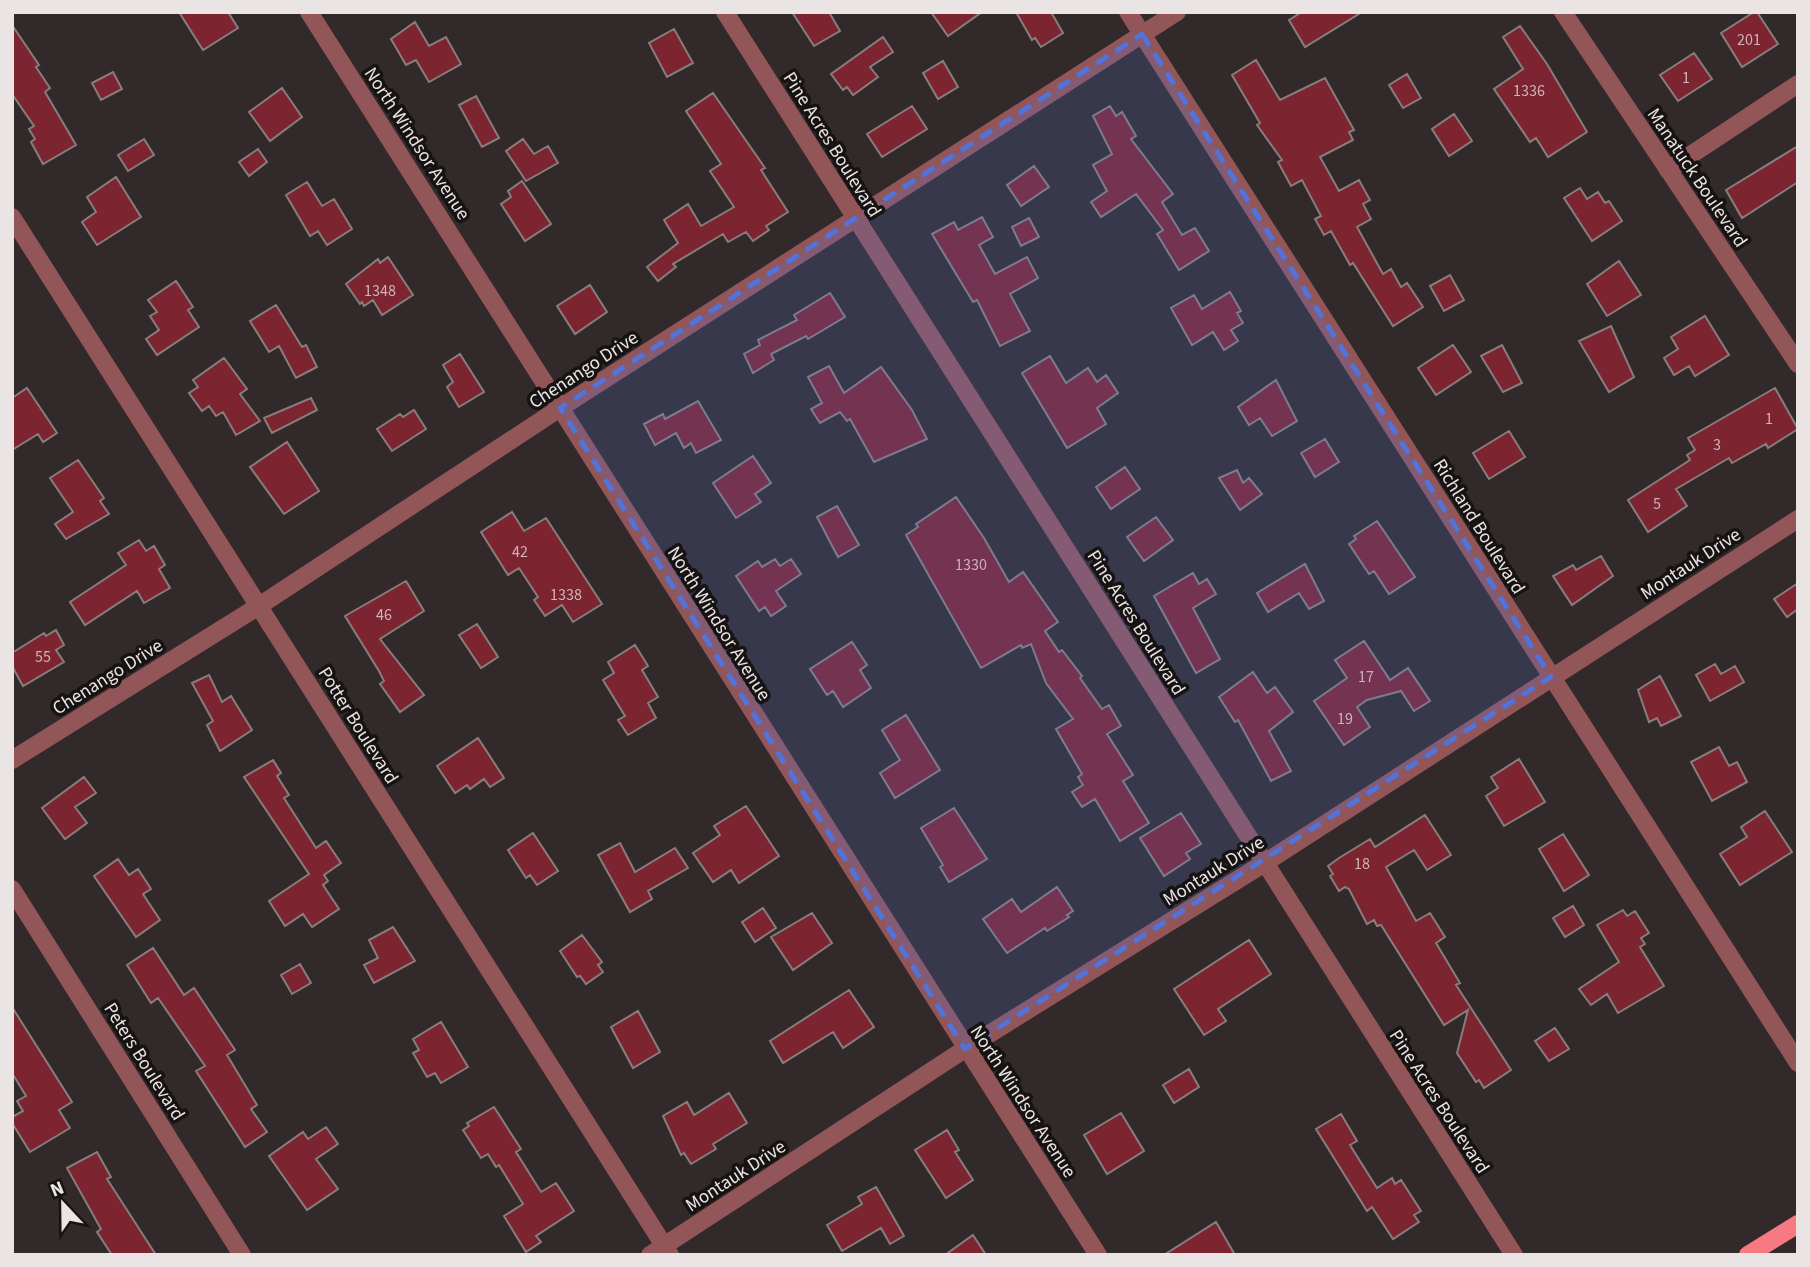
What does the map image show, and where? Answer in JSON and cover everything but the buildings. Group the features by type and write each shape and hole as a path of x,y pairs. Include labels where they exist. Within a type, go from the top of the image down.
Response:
{"main road":[{"path":"1748,1255 1798,1224"}],"street":[{"name":"North Windsor Avenue","path":"309,12 1098,1255"},
{"name":"Pine Acres Boulevard","path":"725,12 1263,864 1514,1255"},
{"name":"Richland Boulevard","path":"1128,12 1798,1063"},
{"name":"Chenango Drive","path":"12,760 259,606 560,408 1177,12"},
{"name":"Manatuck Boulevard","path":"1563,12 1798,364"},
{"path":"1668,170 1798,84"},
{"name":"Potter Boulevard","path":"12,217 259,606 661,1252"},
{"name":"Montauk Drive","path":"661,1252 965,1049 1263,864 1798,519"},
{"name":"Peters Boulevard","path":"12,889 242,1255"}],"highlighted area":[{"path":"1142,34 1551,677 965,1049 560,408"}]}
